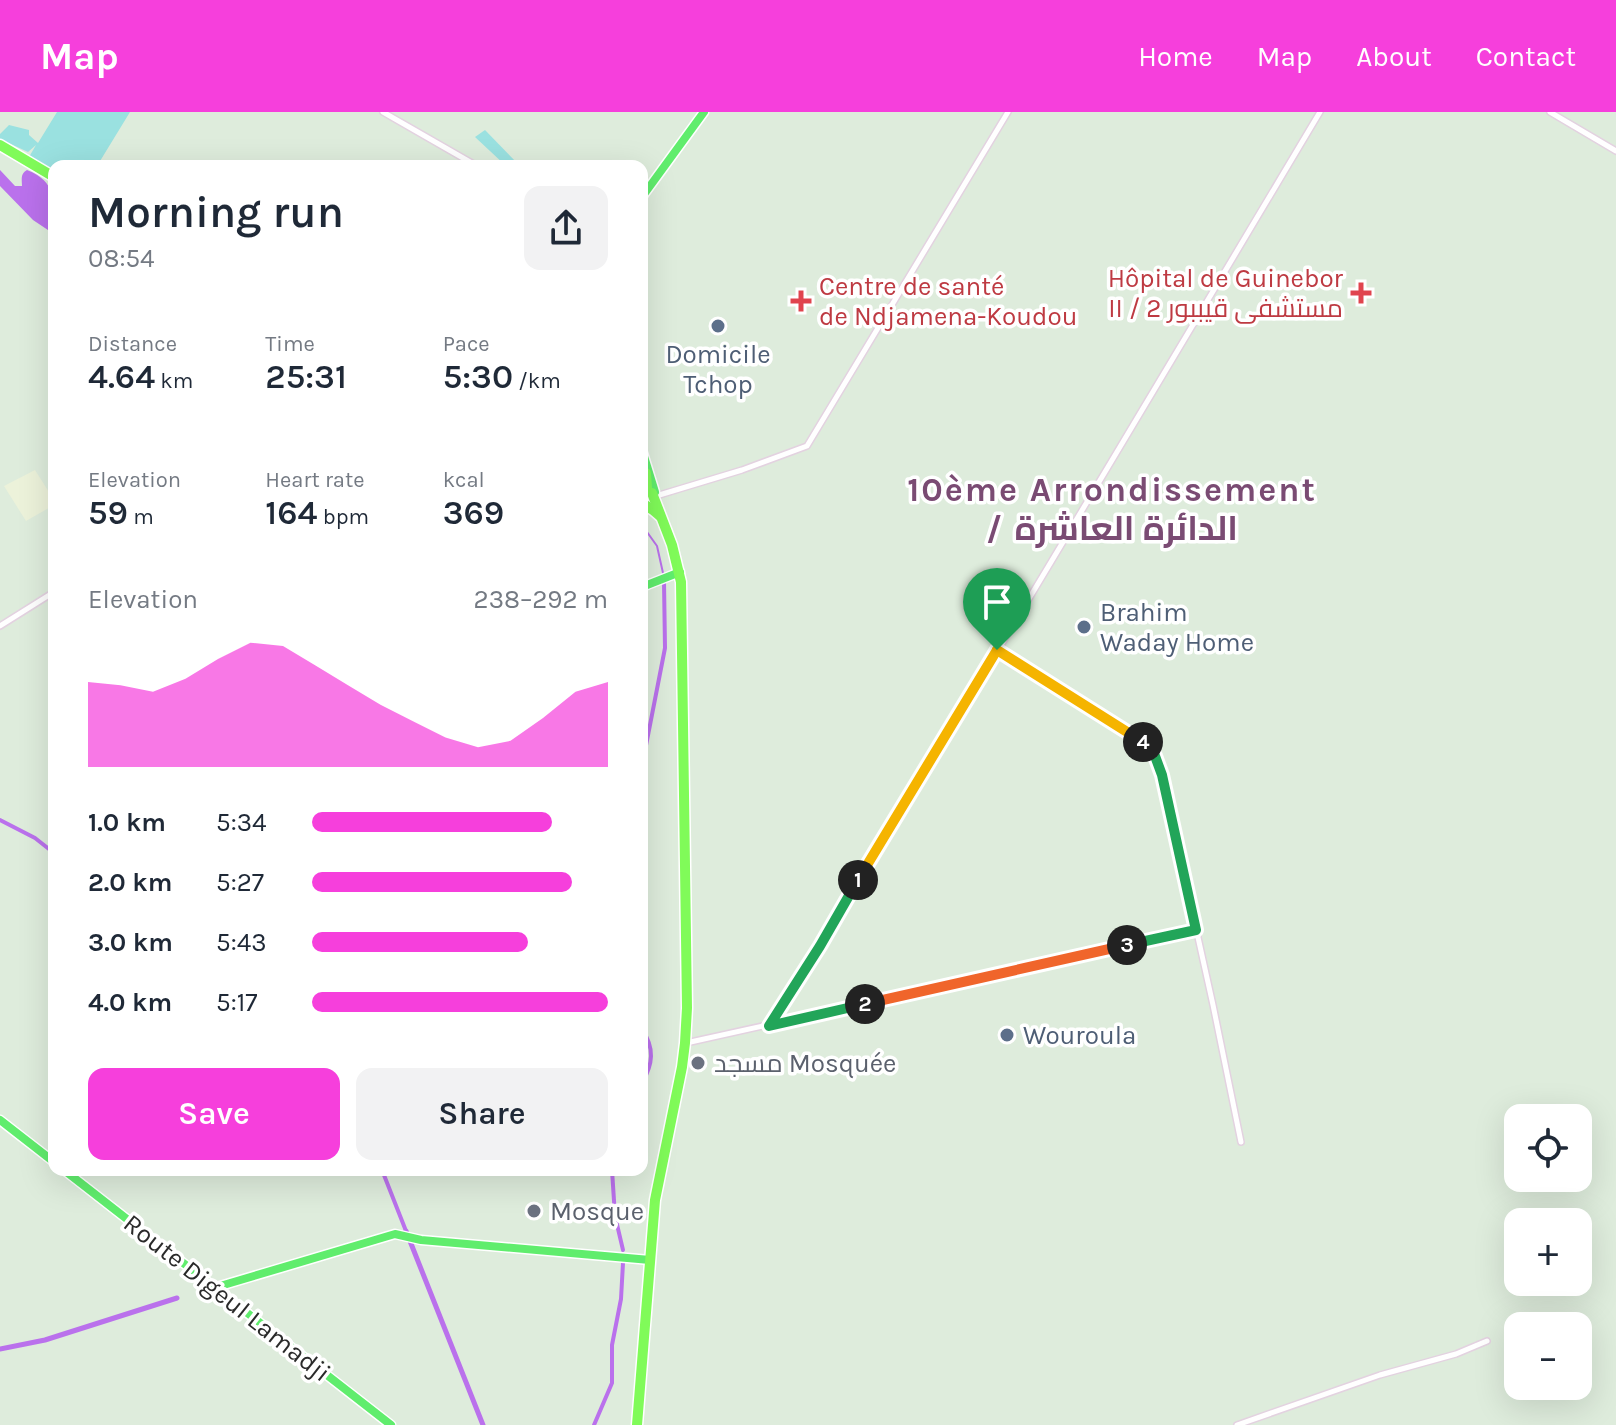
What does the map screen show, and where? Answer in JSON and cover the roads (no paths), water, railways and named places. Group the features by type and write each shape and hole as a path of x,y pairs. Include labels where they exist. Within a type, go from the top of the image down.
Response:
{"highway":[{"path":"0,145 48,173"},
{"path":"637,1425 655,1200 685,1043 687,988 680,572 662,521 653,510 649,496"},
{"path":"649,496 670,541"}],"main road":[{"path":"648,188 704,112"},
{"path":"648,585 680,572"},
{"path":"0,1122 48,1159"},
{"name":"Route Digeul Lamadji","path":"70,1176 383,1425"},
{"path":"212,1288 395,1234 417,1239 650,1260"},
{"name":"Route Digeul Lamadji","path":"212,1288 391,1425"}],"street":[{"path":"383,112 467,160"},
{"path":"649,496 732,473 807,446 1008,112"},
{"path":"769,1026 1044,575 1320,112"},
{"path":"1550,112 1616,151"},
{"path":"0,626 48,596"},
{"path":"997,650 1148,746 1155,756 1162,775 1241,1142"},
{"path":"685,1043 1196,930"},
{"path":"1237,1425 1380,1375 1456,1354 1487,1341"}],"waterway":[{"path":"648,533 657,546 663,573"},
{"path":"648,735 665,648 664,582"},
{"path":"0,820 48,848"},
{"path":"648,1041 651,1056 648,1069"},
{"path":"384,1176 406,1231"},
{"path":"612,1176 615,1216 623,1250"},
{"path":"406,1231 483,1425"},
{"path":"594,1425 612,1383 612,1345 621,1299 623,1263"},
{"path":"0,1349 45,1340 177,1298"}],"place":[{"name":"Hôpital de Guinebor II / مستشفى قيببور 2","path":"1361,293"},
{"name":"Centre de santé de Ndjamena-Koudou","path":"801,301"},
{"name":"Domicile Tchop","path":"718,326"},
{"name":"Brahim Waday Home","path":"1084,627"},
{"name":"Wouroula","path":"1007,1035"},
{"name":"مسجد Mosquée","path":"698,1063"},
{"name":"Mosque","path":"534,1211"}],"district":[{"name":"10ème Arrondissement / الدائرة العاشرة","path":"1112,510"}]}
